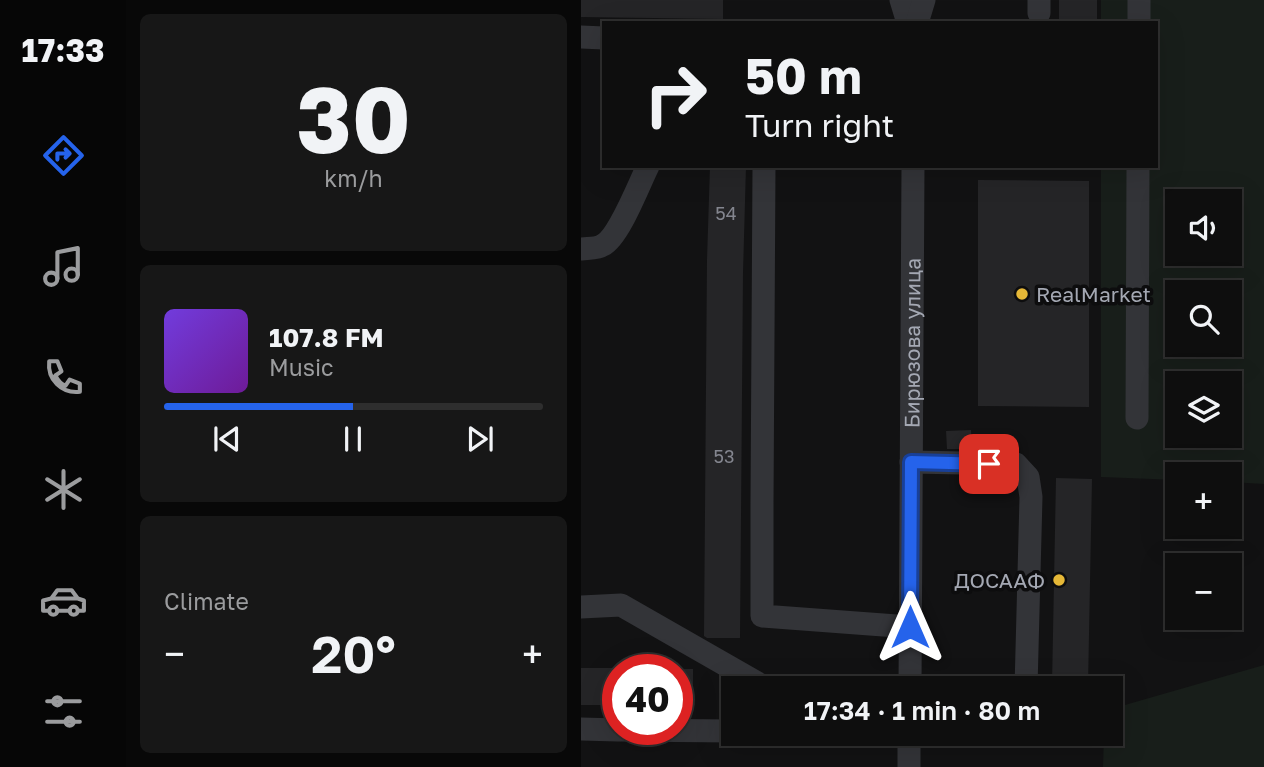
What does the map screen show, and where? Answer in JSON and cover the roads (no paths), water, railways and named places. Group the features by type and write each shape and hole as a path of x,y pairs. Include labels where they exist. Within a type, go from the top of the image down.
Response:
{"street":[{"path":"901,0 907,21"},
{"path":"918,21 924,0"},
{"path":"1139,0 1139,21"},
{"path":"581,37 602,38"},
{"path":"581,249 606,244 622,221 647,168"},
{"path":"764,168 762,616 910,627"},
{"name":"Бирюзова улица","path":"910,676 913,168"},
{"path":"1137,418 1138,168"},
{"path":"911,462 1016,464 1028,477 1031,497 1027,676"},
{"path":"581,607 621,605 745,676"},
{"path":"581,729 602,730"},
{"path":"693,731 721,731"},
{"path":"909,767 910,746"}],"place":[{"name":"RealMarket","path":"1022,294"},
{"name":"ДОСААФ","path":"1059,580"}]}
